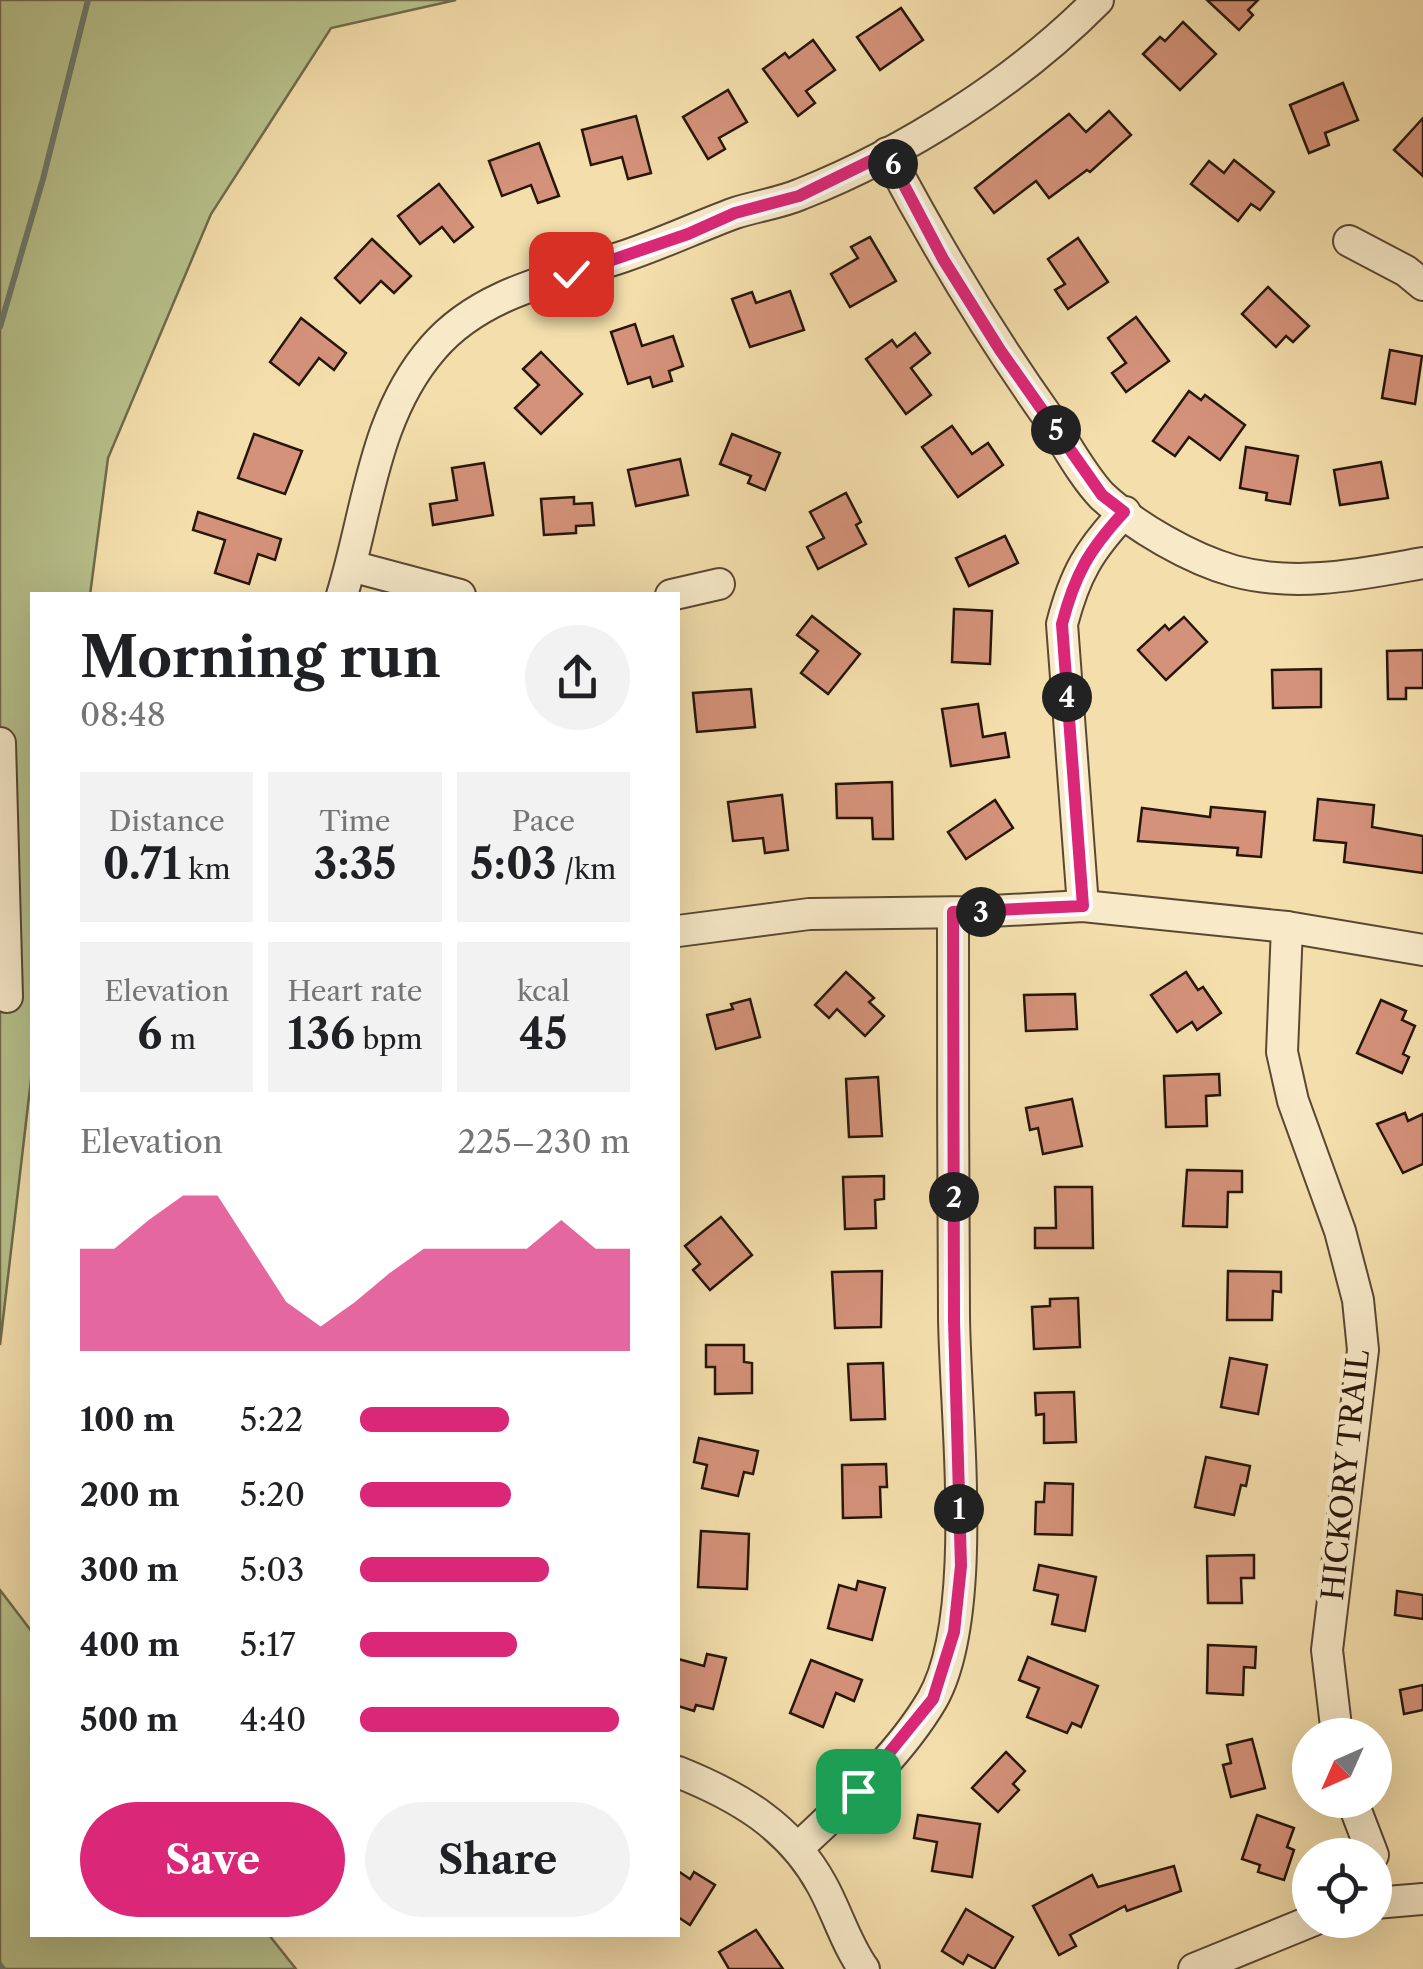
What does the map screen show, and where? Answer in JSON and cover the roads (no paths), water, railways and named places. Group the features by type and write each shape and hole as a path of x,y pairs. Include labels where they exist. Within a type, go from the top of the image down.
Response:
{"street":[{"path":"436,592 347,581 383,435 402,395 433,347 472,313 518,290 688,234 735,213 799,196 887,153 1011,77 1098,0"},
{"path":"887,153 943,259 1000,350 1102,495 1124,512 1188,556 1236,572 1290,580 1423,563"},
{"path":"1348,241 1406,271 1423,285"},
{"path":"1083,906 1062,624 1071,586 1092,546 1124,512"},
{"path":"680,593 719,584"},
{"path":"0,743 7,997"},
{"path":"680,931 809,914 1083,906 1287,927 1423,950"},
{"path":"800,1847 858,1791 933,1699 954,1632 961,1566 954,1320 953,912"},
{"name":"HICKORY TRAIL","path":"1287,927 1282,1052 1293,1100 1340,1232 1358,1300 1364,1350 1327,1650 1335,1718"},
{"path":"680,1773 713,1786 753,1810 800,1847 864,1969"},
{"path":"1392,1901 1423,1899"},
{"path":"1194,1969 1292,1929"}],"waterway":[{"path":"0,327 43,179 88,0"},
{"path":"0,1965 3,1969"}]}
